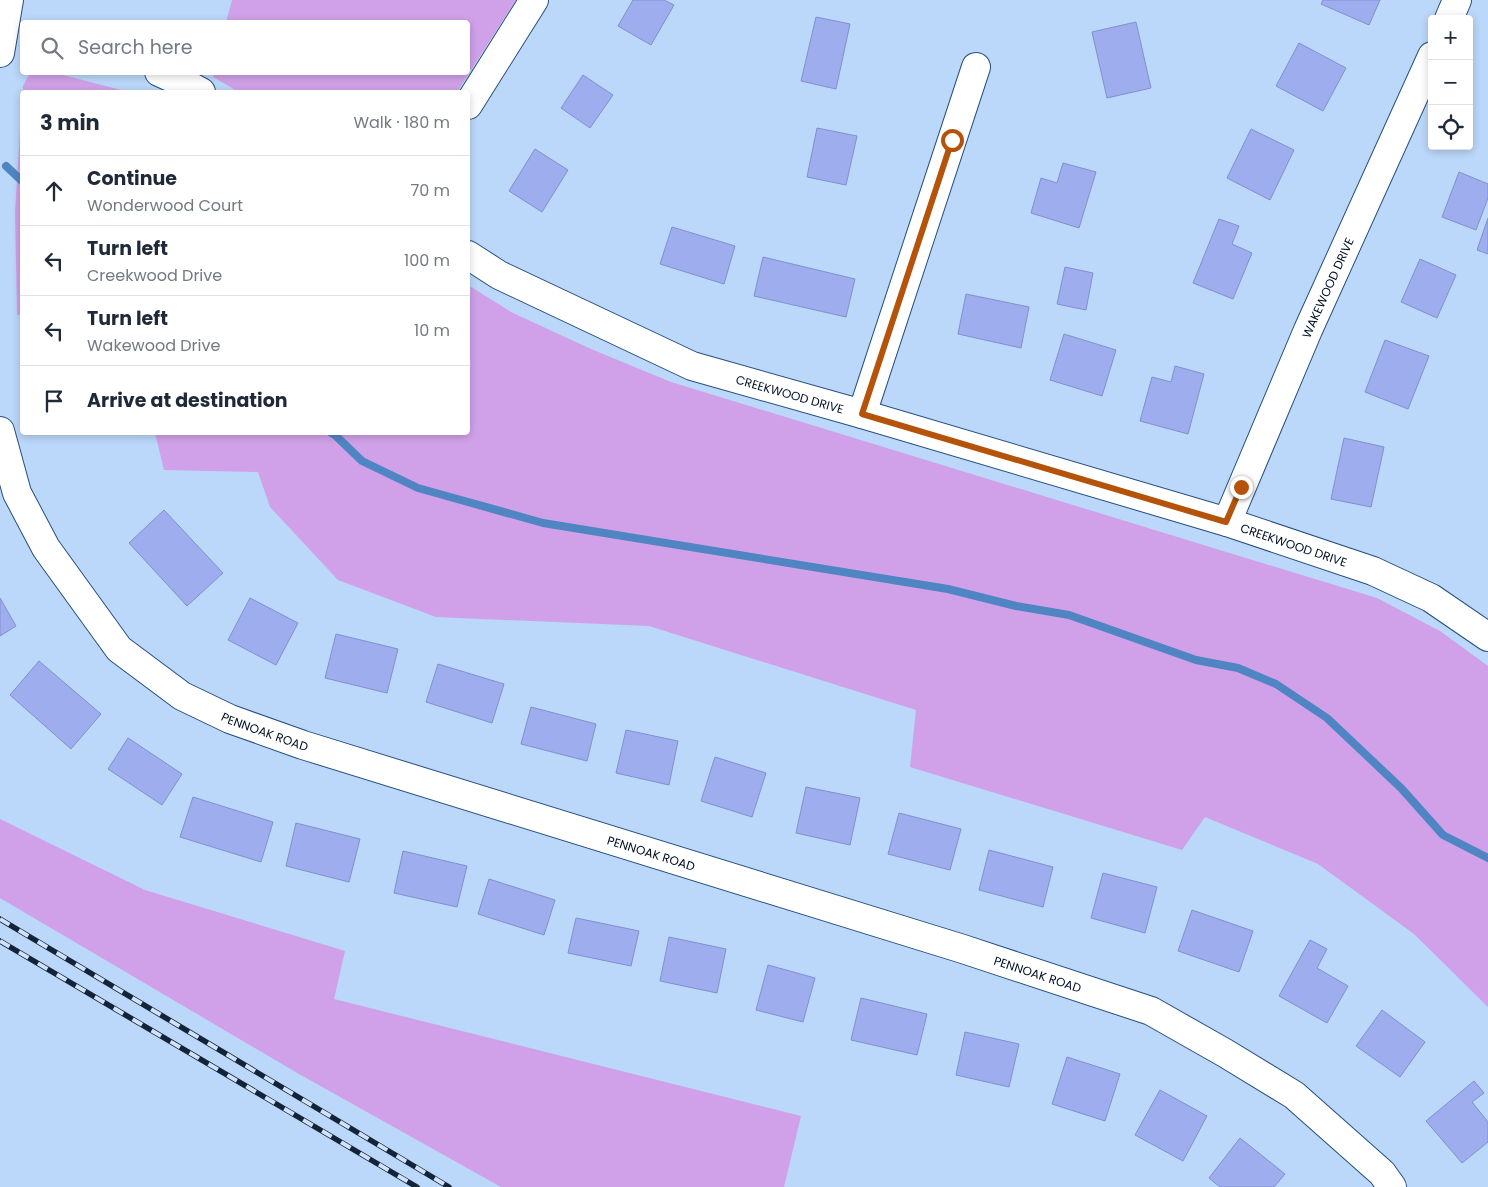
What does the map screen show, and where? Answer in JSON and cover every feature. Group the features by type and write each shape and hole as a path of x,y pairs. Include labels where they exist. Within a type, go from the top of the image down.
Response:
{"street":[{"path":"8,43 9,0"},
{"path":"470,103 534,0"},
{"path":"1450,15 1457,0"},
{"name":"WAKEWOOD DRIVE","path":"1226,522 1308,330 1430,60"},
{"path":"862,414 976,67"},
{"path":"166,75 197,90"},
{"name":"CREEKWOOD DRIVE","path":"470,256 499,275 692,366 862,414 1226,522 1372,571 1431,598 1488,637"},
{"name":"PENNOAK ROAD","path":"0,431 17,493 46,548 119,649 182,696 230,719 303,745 963,949 1152,1011 1294,1095 1382,1173 1392,1187"}],"shaded area":[{"path":"232,0 516,0 470,72 470,20 227,20"},
{"path":"29,75 63,75 121,90 23,90"},
{"path":"214,75 468,75 458,90 236,90 213,77"},
{"path":"20,131 20,315 17,315 15,212"},
{"path":"470,286 513,313 591,349 671,382 1377,598 1440,631 1488,666 1488,1007 1414,934 1318,864 1205,817 1182,850 910,767 916,710 649,626 436,617 338,580 270,507 258,472 164,470 155,435 470,435"},
{"path":"0,819 145,890 345,951 334,999 801,1116 784,1187 501,1187 299,1074 0,898"}],"building":[{"path":"633,0 664,0 674,5 651,45 618,26"},
{"path":"1323,0 1380,0 1369,25 1321,4"},
{"path":"816,17 850,24 836,89 801,81"},
{"path":"1136,22 1151,88 1107,98 1092,32"},
{"path":"1299,43 1346,68 1323,111 1276,86"},
{"path":"583,75 613,95 590,128 561,108"},
{"path":"817,128 857,136 846,185 807,177"},
{"path":"1251,129 1294,150 1270,200 1227,178"},
{"path":"535,149 568,170 542,212 509,191"},
{"path":"1063,163 1096,172 1079,228 1031,213 1041,178 1057,183"},
{"path":"1459,172 1488,184 1488,198 1476,230 1442,217"},
{"path":"1488,218 1488,254 1477,250"},
{"path":"1219,219 1239,226 1232,244 1252,253 1233,299 1193,283"},
{"path":"672,227 735,246 724,284 660,264"},
{"path":"763,257 855,279 846,317 754,296"},
{"path":"1420,259 1456,275 1437,318 1401,302"},
{"path":"1065,267 1093,273 1086,310 1057,304"},
{"path":"966,294 1029,307 1021,348 958,334"},
{"path":"1064,334 1116,350 1102,396 1050,380"},
{"path":"1385,340 1429,356 1408,409 1365,392"},
{"path":"1175,366 1204,374 1188,434 1140,421 1152,377 1171,382"},
{"path":"1344,438 1384,447 1371,507 1331,499"},
{"path":"164,510 223,573 187,606 129,543"},
{"path":"0,598 16,626 0,636"},
{"path":"250,598 298,623 276,665 228,640"},
{"path":"336,634 398,649 387,693 325,678"},
{"path":"39,661 101,714 71,749 10,695"},
{"path":"438,664 504,684 492,723 426,702"},
{"path":"531,707 596,724 587,761 521,744"},
{"path":"626,730 678,741 669,785 616,773"},
{"path":"128,738 182,774 162,805 108,769"},
{"path":"715,757 766,773 752,817 701,801"},
{"path":"806,787 860,798 850,845 796,833"},
{"path":"193,797 273,822 261,862 180,837"},
{"path":"899,813 961,829 950,870 888,854"},
{"path":"296,823 360,839 349,882 286,866"},
{"path":"989,850 1053,867 1043,907 979,890"},
{"path":"403,851 467,866 457,907 394,893"},
{"path":"1103,873 1157,887 1145,933 1091,918"},
{"path":"489,879 555,900 544,935 478,914"},
{"path":"1192,910 1253,931 1239,972 1178,951"},
{"path":"576,918 639,931 631,966 568,953"},
{"path":"669,937 726,949 717,993 660,981"},
{"path":"1310,940 1327,949 1317,968 1348,986 1327,1023 1279,996"},
{"path":"768,965 815,978 803,1022 756,1010"},
{"path":"861,998 927,1014 917,1055 851,1040"},
{"path":"1382,1010 1425,1042 1400,1077 1356,1046"},
{"path":"965,1032 1019,1044 1009,1087 956,1075"},
{"path":"1067,1057 1120,1074 1105,1121 1052,1104"},
{"path":"1474,1081 1484,1093 1472,1102 1488,1122 1488,1142 1462,1163 1426,1121"},
{"path":"1160,1090 1207,1116 1183,1161 1135,1135"},
{"path":"1240,1138 1285,1174 1274,1187 1220,1187 1209,1178"}],"waterway":[{"path":"6,166 20,179"},
{"path":"335,435 362,461 418,488 543,523 948,589 1016,606 1069,615 1196,660 1238,668 1276,684 1327,718 1401,788 1443,835 1488,858"}],"railway":[{"path":"0,919 449,1187"},
{"path":"0,941 417,1187"}],"route":[{"path":"952,140 862,414 1226,522 1241,487"}]}
